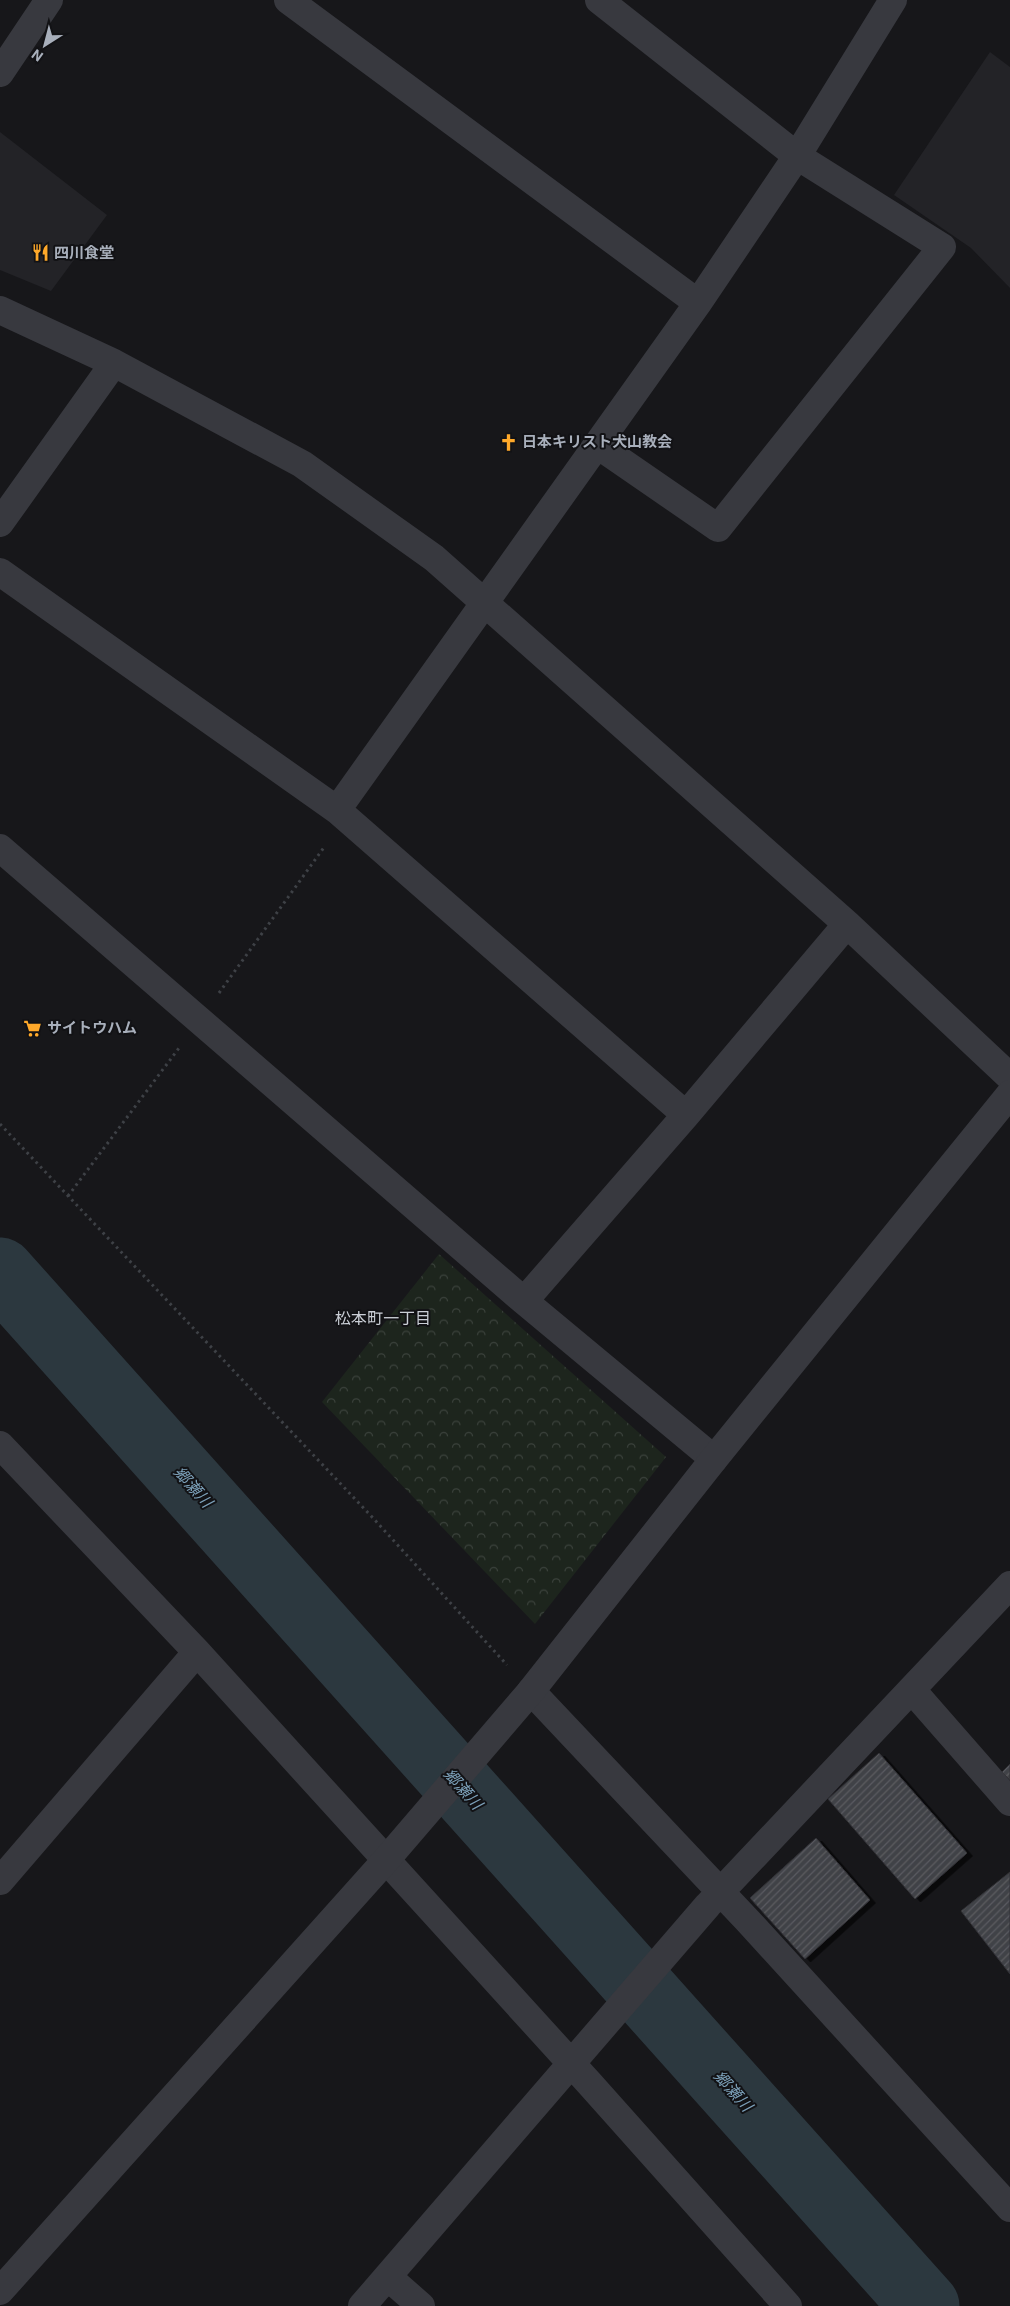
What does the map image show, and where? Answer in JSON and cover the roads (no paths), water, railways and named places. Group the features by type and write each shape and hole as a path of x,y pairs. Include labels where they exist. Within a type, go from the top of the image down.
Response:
{"street":[{"path":"0,73 49,0"},
{"path":"288,0 698,303"},
{"path":"598,446 718,528 942,247 796,156 599,0"},
{"path":"341,814 486,602 698,303 796,156 893,0"},
{"path":"0,310 114,363 302,464 434,558 486,602 847,924 1010,1077"},
{"path":"0,523 114,363"},
{"path":"0,572 341,814 686,1115"},
{"path":"0,848 524,1301 714,1459"},
{"path":"524,1301 686,1115 847,924"},
{"path":"0,2291 386,1860 531,1691 714,1459 1010,1094"},
{"path":"0,1446 197,1652 386,1860 575,2058 788,2306"},
{"path":"362,2306 714,1898 1010,1585"},
{"path":"0,1881 197,1652"},
{"path":"912,1690 1010,1802"},
{"path":"531,1691 714,1898 1010,2208"},
{"path":"388,2277 421,2306"}],"waterway":[{"name":"郷瀬川","path":"0,1272 925,2306"}],"place":[{"name":"四川食堂","path":"40,253"},
{"name":"日本キリスト犬山教会","path":"508,442"},
{"name":"サイトウハム","path":"33,1028"}],"district":[{"name":"松本町一丁目","path":"383,1318"}]}
